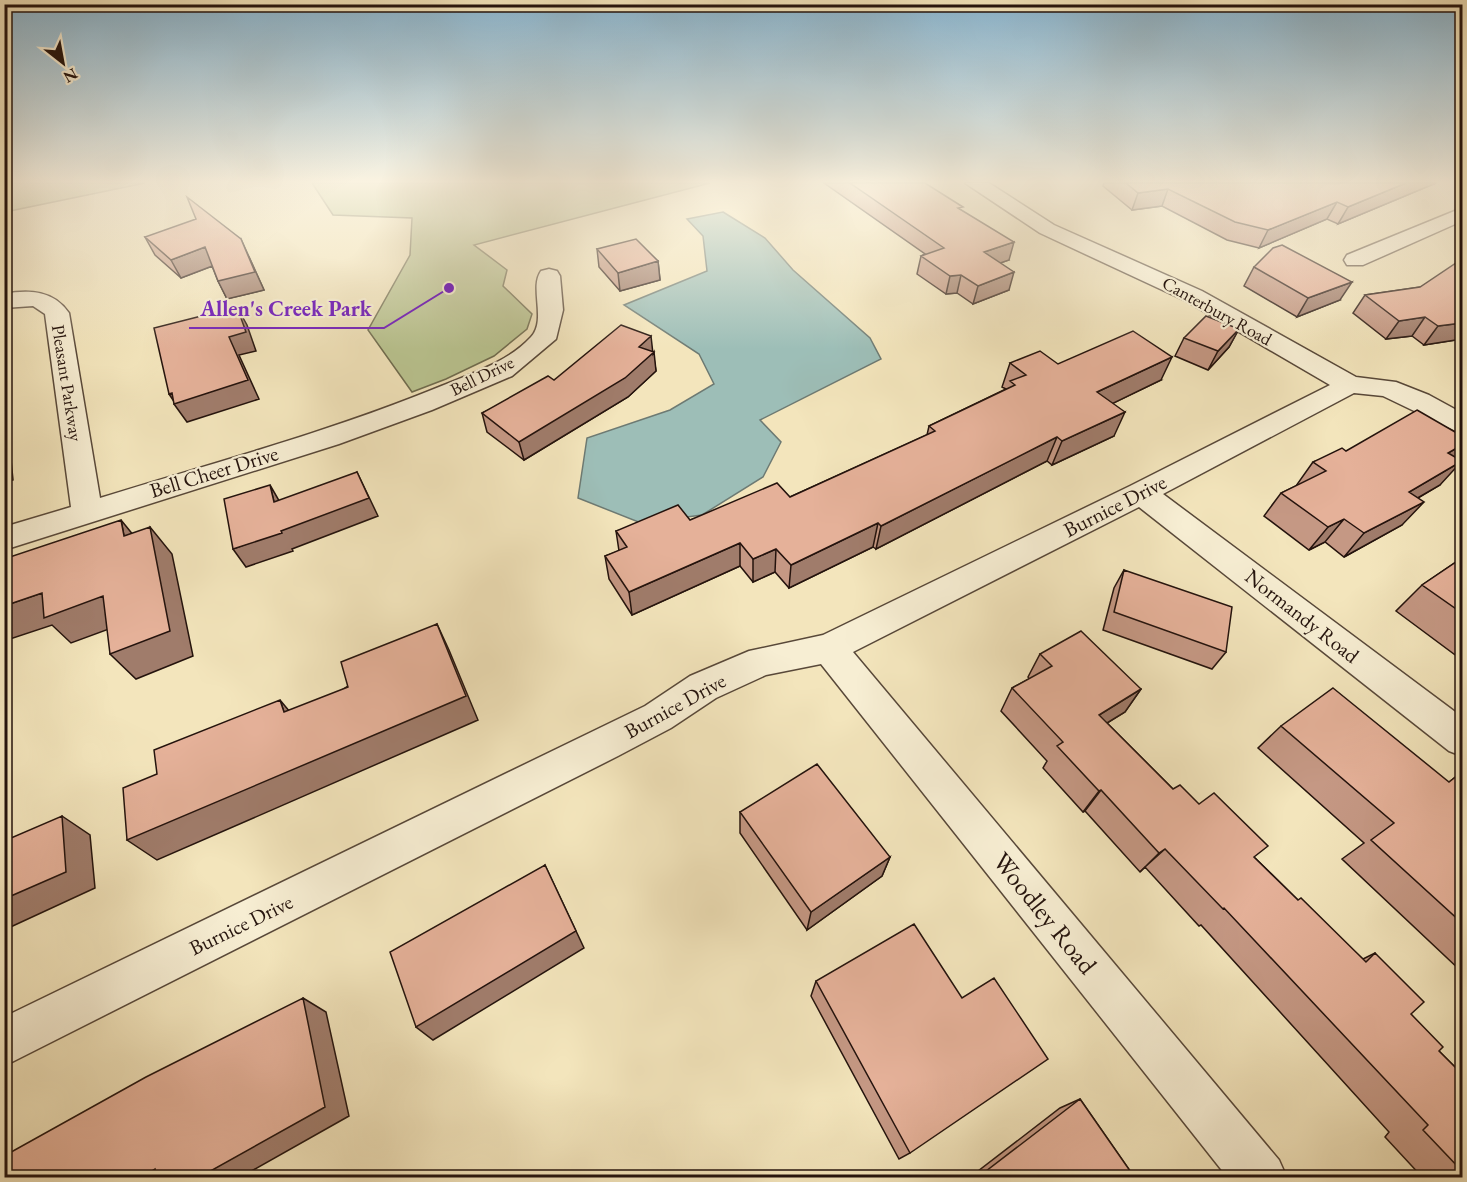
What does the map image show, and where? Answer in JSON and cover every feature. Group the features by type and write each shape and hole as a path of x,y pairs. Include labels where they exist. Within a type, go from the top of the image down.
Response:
{"street":[{"name":"Canterbury Road","path":"1067,238 1194,296 1350,385 1386,388 1419,401 1462,425"},
{"path":"1355,260 1406,238"},
{"name":"Bell Drive","path":"422,404 503,370 544,339 551,310 549,276"},
{"name":"Pleasant Parkway","path":"4,301 35,298 52,304 57,313 87,512"},
{"name":"Burnice Drive","path":"4,1042 647,723 703,687 761,661 829,648 1142,493 1350,385"},
{"name":"Bell Cheer Drive","path":"4,539 329,437 422,404"},
{"name":"Normandy Road","path":"1142,493 1462,739"},
{"name":"Woodley Road","path":"829,648 1261,1178"}],"green space":[{"path":"411,238 500,238 474,245 507,270 503,286 532,314 527,329 494,356 412,392 368,330 410,255"}],"water":[{"path":"703,238 765,238 793,270 870,338 881,359 760,420 781,442 763,477 702,515 641,523 578,498 587,438 670,410 714,384 699,354 624,305 707,271"}],"building":[{"path":"146,238 240,238 255,272 218,281 205,247 171,260"},
{"path":"930,238 1008,238 1014,242 984,252 1014,272 978,286 961,275 950,276 921,256 944,248"},
{"path":"636,239 658,261 618,273 597,249"},
{"path":"1282,245 1352,282 1308,298 1254,267 1273,248"},
{"path":"1462,259 1462,323 1438,326 1425,317 1399,321 1365,295 1420,287"},
{"path":"237,307 246,332 229,337 248,380 174,404 172,393 169,394 154,328"},
{"path":"1206,316 1239,329 1218,351 1184,338"},
{"path":"621,325 651,336 639,347 654,352 625,378 519,442 482,413 548,376 554,380"},
{"path":"1133,331 1172,357 1097,392 1125,412 1062,441 1057,437 881,526 878,523 791,565 776,549 753,559 740,543 629,592 605,556 627,547 616,531 678,505 690,520 777,483 790,497 935,431 929,426 1015,385 1010,381 1026,375 1010,363 1040,351 1058,364"},
{"path":"1417,410 1462,436 1462,445 1448,453 1462,461 1409,492 1424,502 1364,533 1344,519 1328,527 1281,493 1326,471 1313,462 1342,448 1346,451"},
{"path":"357,472 369,498 281,531 282,533 233,549 224,499 270,485 274,502"},
{"path":"121,520 124,536 150,527 170,631 110,654 103,596 44,618 42,593 4,606 4,556 10,554 10,557"},
{"path":"1462,558 1462,613 1422,585"},
{"path":"1124,570 1232,607 1226,652 1114,612"},
{"path":"437,624 466,696 127,840 123,788 157,774 154,750 280,700 284,712 348,687 341,662"},
{"path":"1081,631 1141,689 1099,715 1173,789 1180,785 1199,804 1214,793 1268,846 1254,857 1298,900 1301,898 1366,962 1375,953 1424,1002 1411,1014 1443,1047 1439,1051 1462,1074 1462,1171 1423,1130 1428,1125 1224,908 1165,849 1159,853 1057,746 1063,742 1012,688 1052,666 1040,654"},
{"path":"1333,688 1449,782 1458,775 1462,779 1462,923 1371,840 1394,823 1281,726"},
{"path":"817,764 890,857 811,912 740,812"},
{"path":"62,816 66,872 4,899 4,841"},
{"path":"545,865 576,931 416,1027 390,952"},
{"path":"914,924 962,998 994,978 1048,1059 910,1153 816,981"},
{"path":"303,998 325,1107 198,1178 156,1178 155,1169 141,1178 4,1178 4,1156 146,1077"},
{"path":"1080,1099 1135,1178 977,1178"}],"place":[{"name":"Allen's Creek Park","path":"449,288"}]}
